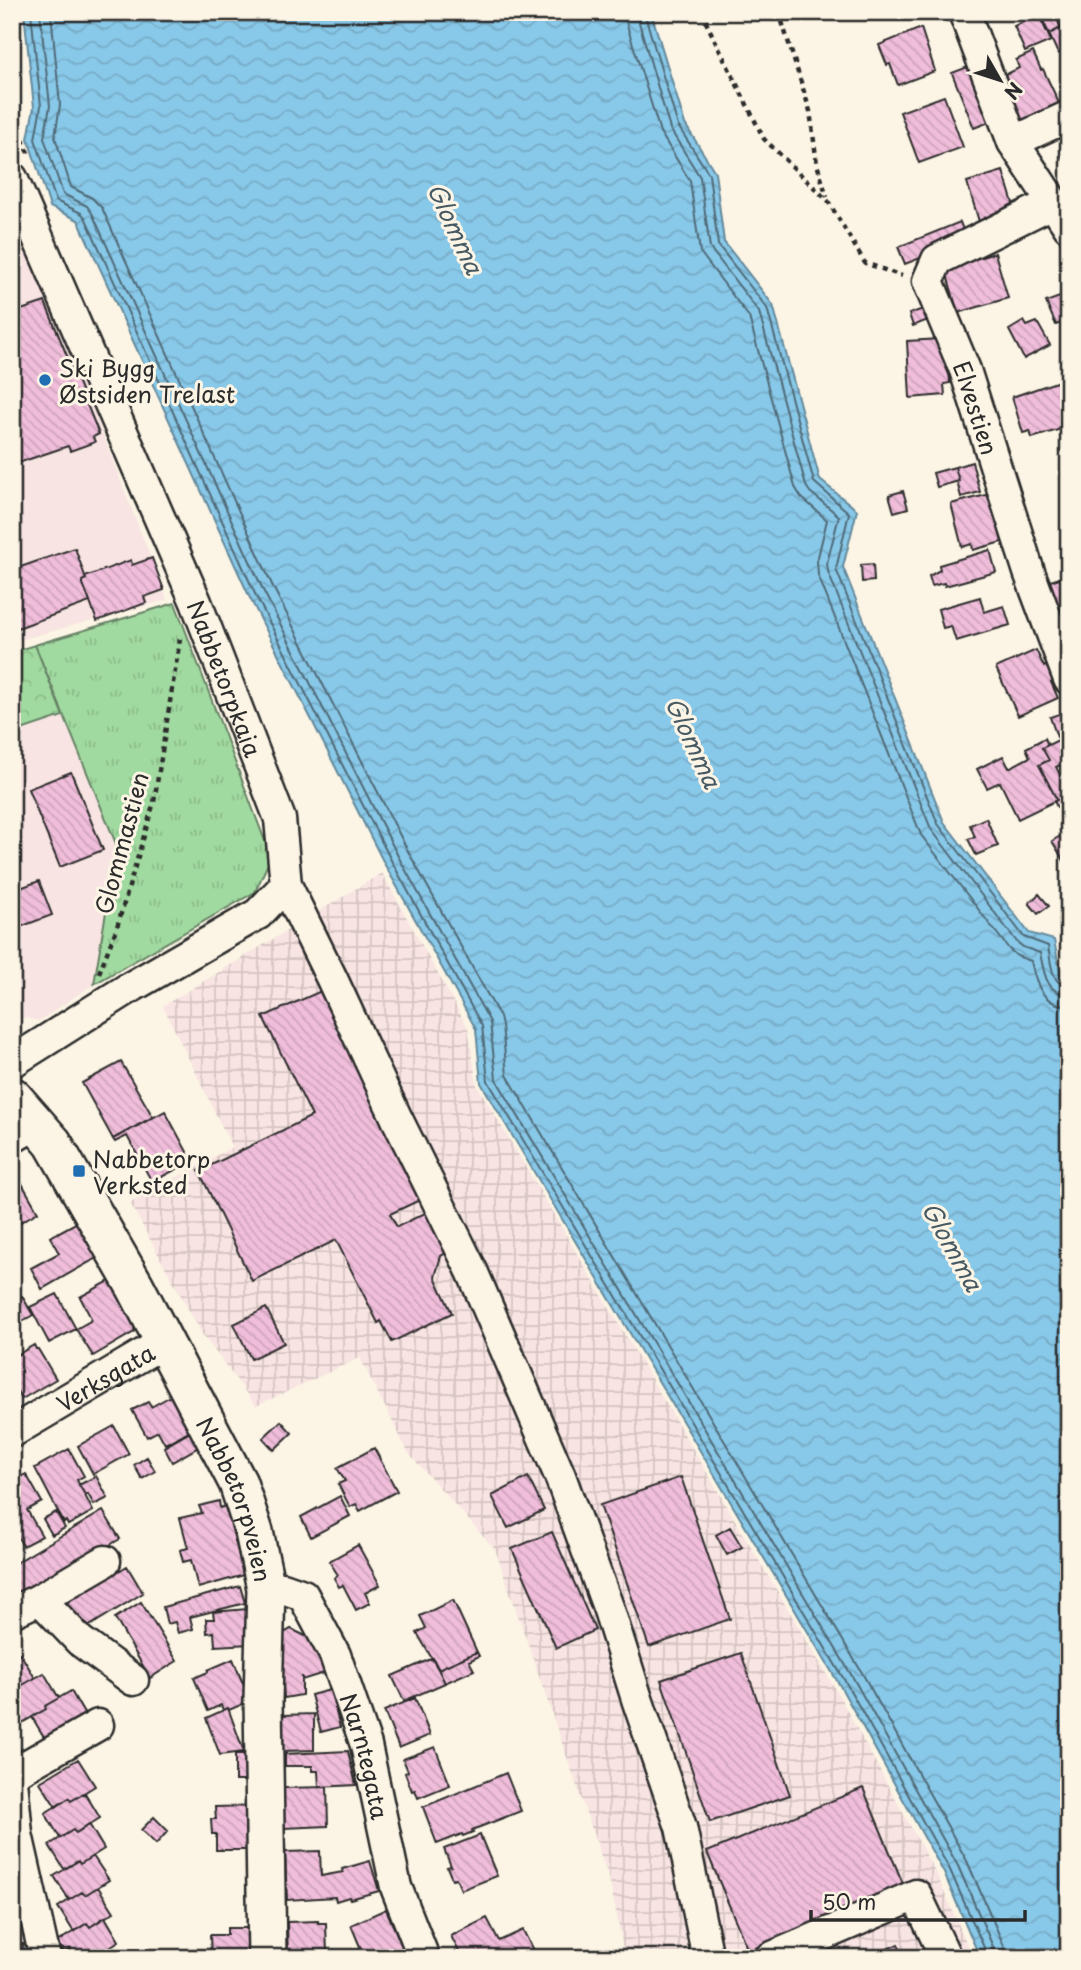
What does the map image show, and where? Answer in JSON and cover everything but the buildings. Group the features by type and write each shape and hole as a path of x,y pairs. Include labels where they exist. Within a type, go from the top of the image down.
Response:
{"main road":[{"name":"Nabbetorpveien","path":"12,1096 24,1130 53,1143 135,1286 238,1483 254,1532 266,1588 262,1700 267,1958"}],"street":[{"path":"928,281 937,260 1061,215 1013,142 964,12"},
{"path":"1013,142 1069,116"},
{"name":"Nabbetorpkaia","path":"12,177 196,602 280,819 286,885"},
{"name":"Elvestien","path":"928,281 965,370 1029,572 1069,679"},
{"path":"12,1062 126,990 258,914 286,885 472,1271 560,1476 609,1610 681,1828 708,1958"},
{"name":"Verksgata","path":"12,1432 164,1342"},
{"path":"12,1612 40,1599 105,1560"},
{"name":"Narntegata","path":"266,1588 283,1588 303,1595 335,1655 366,1745 396,1887 424,1958"},
{"path":"40,1599 80,1641 133,1680"},
{"path":"12,1774 97,1726"},
{"path":"12,1781 17,1833 45,1958"},
{"path":"770,1958 916,1895 946,1958"}],"path":[{"path":"701,12 764,139 828,201"},
{"path":"779,12 810,111 817,164 828,201 865,263 907,278 928,281"},
{"path":"12,111 17,126"},
{"name":"Glommastien","path":"98,976 117,927 154,802 179,642 196,602"}],"shaded area":[{"path":"12,219 77,368 167,600 12,642"},
{"path":"63,716 117,846 94,984 39,1021 12,1015 12,733"},
{"path":"382,873 468,1028 477,1085 836,1690 937,1875 973,1958 625,1958 610,1882 495,1549 409,1454 360,1358 256,1406 202,1334 130,1203 232,1147 163,1006"}],"green space":[{"path":"175,603 271,857 255,892 94,984 117,846 35,645"},
{"path":"35,645 63,716 12,733 12,652"}],"water":[{"name":"Glomma","path":"24,12 651,12 685,124 715,172 724,242 773,305 820,480 857,510 843,567 944,822 1029,933 1054,940 1060,972 1069,983 1069,1958 980,1958 944,1873 839,1684 481,1083 476,1029 385,865 250,598 78,220 50,207 28,139 34,107"}],"place":[{"name":"Ski Bygg Østsiden Trelast","path":"45,380"},
{"name":"Nabbetorp Verksted","path":"79,1171"}]}
